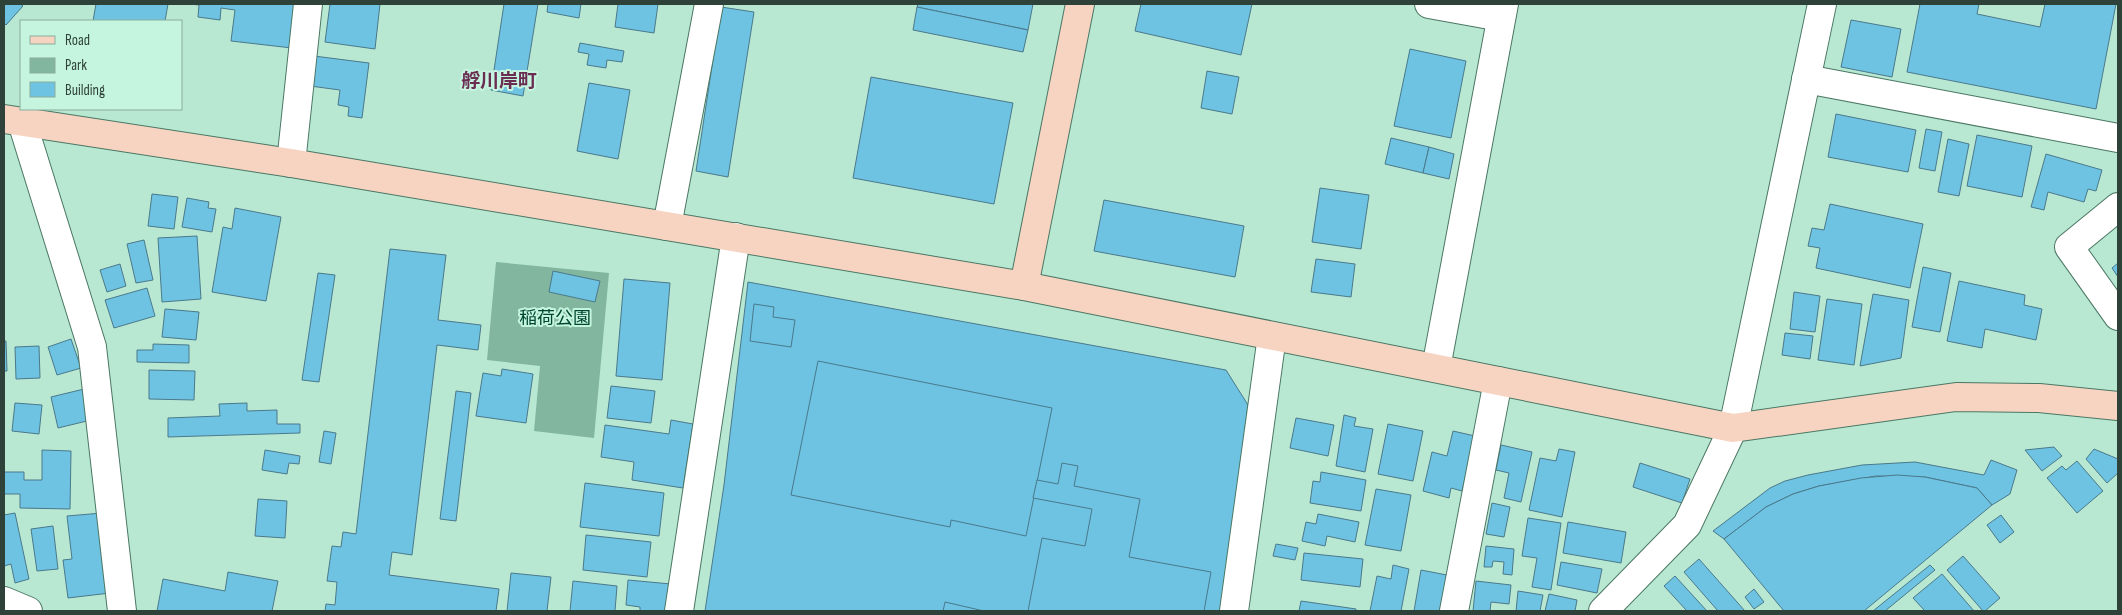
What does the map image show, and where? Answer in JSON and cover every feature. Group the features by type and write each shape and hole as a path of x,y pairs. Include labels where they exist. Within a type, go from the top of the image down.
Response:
{"street":[{"path":"291,163 308,4"},
{"path":"667,226 710,4"},
{"path":"1024,286 1080,4"},
{"path":"1429,4 1502,10 1436,368"},
{"path":"1602,611 1687,525 1733,428 1822,4"},
{"path":"1806,79 2118,138"},
{"path":"122,611 92,347 13,121 291,163 1024,286 1733,428 1956,397 2039,398 2118,406"},
{"path":"2118,207 2069,247 2118,316"},
{"path":"679,611 736,238"},
{"path":"1234,611 1272,336"},
{"path":"1454,611 1498,381"},
{"path":"4,601 28,611"}],"green space":[{"name":"稲荷公園","path":"496,262 609,273 594,438 534,431 540,366 487,360"}],"building":[{"path":"4,4 20,4 23,6 6,25 4,23"},
{"path":"96,4 168,4 165,20 93,20"},
{"path":"190,4 297,4 292,48 231,41 235,10 221,8 220,20 198,17 199,5"},
{"path":"330,4 380,4 375,49 325,42"},
{"path":"504,4 538,4 523,96 491,90"},
{"path":"548,4 581,4 579,18 547,12"},
{"path":"618,4 658,4 654,33 615,27"},
{"path":"918,4 1033,4 1028,30 917,7"},
{"path":"1141,4 1252,4 1241,55 1135,31"},
{"path":"1920,4 1979,4 1977,14 2040,27 2045,4 2116,4 2096,109 1907,72"},
{"path":"721,7 754,12 728,177 696,171"},
{"path":"917,7 1028,30 1023,52 913,30"},
{"path":"1851,20 1901,29 1892,77 1841,67"},
{"path":"580,43 624,51 622,62 607,60 606,68 587,65 589,54 578,52"},
{"path":"1410,49 1466,61 1451,138 1394,126"},
{"path":"314,56 369,63 362,118 348,116 349,107 338,105 340,90 310,86"},
{"path":"1207,71 1239,77 1232,114 1201,108"},
{"path":"871,77 1013,103 994,204 853,178"},
{"path":"589,83 630,90 618,159 577,151"},
{"path":"1836,114 1916,130 1908,172 1828,157"},
{"path":"1926,129 1942,132 1935,171 1919,168"},
{"path":"1977,135 2032,146 2022,197 1967,186"},
{"path":"1391,138 1429,147 1423,173 1385,164"},
{"path":"1948,139 1969,144 1959,196 1938,192"},
{"path":"1429,147 1454,154 1449,179 1423,173"},
{"path":"2046,154 2102,170 2096,191 2088,189 2084,202 2048,192 2044,210 2031,207"},
{"path":"1320,188 1369,195 1361,249 1312,242"},
{"path":"152,194 178,197 174,229 148,226"},
{"path":"187,198 209,202 208,208 216,209 212,232 182,227"},
{"path":"1104,200 1244,226 1235,277 1094,251"},
{"path":"1830,204 1923,224 1910,288 1816,268 1820,248 1808,246 1812,228 1824,230"},
{"path":"235,208 281,217 266,301 212,292 223,227 232,229"},
{"path":"197,236 201,299 162,302 158,238"},
{"path":"144,240 153,280 136,283 127,244"},
{"path":"390,249 446,255 438,320 481,325 478,350 437,345 412,555 392,552 389,575 499,589 496,611 325,611 326,604 335,605 337,582 327,581 332,546 341,547 343,532 356,534"},
{"path":"1316,259 1355,264 1351,297 1311,292"},
{"path":"2118,263 2118,277 2112,268"},
{"path":"120,264 126,286 107,292 100,270"},
{"path":"1923,267 1951,273 1940,332 1912,327"},
{"path":"553,271 600,281 595,302 549,292"},
{"path":"318,273 335,275 319,382 302,380"},
{"path":"624,279 670,283 662,380 616,376"},
{"path":"1959,281 2025,295 2024,305 2042,309 2036,340 1985,329 1982,348 1947,341"},
{"path":"748,282 1226,370 1248,405 1222,611 705,611 724,485"},
{"path":"147,288 155,316 114,328 105,300"},
{"path":"1794,292 1820,296 1815,332 1790,329"},
{"path":"1873,294 1909,300 1901,358 1860,366"},
{"path":"1827,299 1862,304 1854,365 1818,360"},
{"path":"754,304 774,307 773,317 795,320 791,347 750,341"},
{"path":"165,309 199,312 196,340 162,337"},
{"path":"1785,333 1813,336 1810,359 1782,355"},
{"path":"71,339 81,368 57,375 48,347"},
{"path":"4,341 6,341 7,371 4,371"},
{"path":"153,344 189,345 189,363 137,362 137,350 153,350"},
{"path":"39,346 40,378 16,379 15,347"},
{"path":"818,361 1052,408 1026,536 951,520 950,527 791,495"},
{"path":"502,369 533,374 526,423 476,416 483,373 501,376"},
{"path":"149,370 195,371 194,400 149,399"},
{"path":"611,386 655,391 651,423 607,418"},
{"path":"84,389 91,420 58,428 51,397"},
{"path":"456,391 471,393 456,521 440,519"},
{"path":"15,403 42,405 39,434 12,431"},
{"path":"247,403 247,411 277,410 277,424 300,424 300,433 168,437 168,418 220,416 219,404"},
{"path":"1344,415 1356,418 1354,426 1373,429 1365,472 1336,466"},
{"path":"1296,418 1334,425 1328,456 1290,448"},
{"path":"671,420 693,424 683,488 632,480 634,462 601,457 605,425 669,434"},
{"path":"1388,424 1423,431 1413,481 1378,474"},
{"path":"324,431 336,433 331,464 319,462"},
{"path":"1453,431 1475,436 1462,491 1451,488 1449,498 1423,491 1432,452 1447,456"},
{"path":"1501,445 1532,452 1521,502 1504,498 1509,473 1496,470"},
{"path":"2054,447 2062,456 2042,471 2025,450"},
{"path":"1559,449 1575,452 1562,517 1529,510 1540,458 1556,461"},
{"path":"2094,449 2118,459 2118,473 2107,483 2086,459"},
{"path":"42,450 71,451 70,509 20,508 20,494 4,494 4,472 24,472 24,480 42,480"},
{"path":"265,450 300,456 299,464 289,463 287,474 262,470"},
{"path":"1991,460 2017,470 2010,494 1992,505 1977,488 1925,477 1876,476 1819,486 1793,494 1766,507 1724,539 1713,531 1770,488 1785,481 1808,475 1862,465 1915,462 1984,475"},
{"path":"2077,461 2103,491 2077,513 2047,478 2062,466 2066,470"},
{"path":"1062,463 1078,466 1074,486 1140,499 1129,557 1211,572 1204,611 1028,611 1042,538 1085,546 1092,509 1033,498 1037,480 1058,484"},
{"path":"1640,463 1690,479 1682,503 1633,487"},
{"path":"1321,472 1366,480 1361,511 1310,503 1313,481 1320,482"},
{"path":"1897,475 1925,477 1977,488 1992,505 1864,611 1784,611 1724,539 1766,507 1793,494 1819,486 1861,478"},
{"path":"585,483 664,493 659,536 580,527"},
{"path":"1376,489 1411,495 1401,551 1365,545"},
{"path":"258,499 287,501 285,538 255,536"},
{"path":"1492,503 1510,507 1504,537 1486,534"},
{"path":"15,513 29,579 15,583 11,564 4,566 4,515"},
{"path":"102,513 110,593 68,598 63,560 72,559 67,516"},
{"path":"1318,514 1359,522 1355,542 1327,536 1325,546 1302,541 1306,522 1316,524"},
{"path":"2001,515 2014,532 2000,543 1987,525"},
{"path":"1528,518 1561,523 1551,590 1532,587 1537,558 1522,556"},
{"path":"1568,522 1626,532 1621,563 1563,553"},
{"path":"53,526 58,569 37,571 31,529"},
{"path":"586,535 651,542 647,577 583,570"},
{"path":"1276,544 1298,548 1295,560 1273,556"},
{"path":"1486,546 1514,549 1512,575 1503,574 1504,562 1493,561 1492,567 1484,567"},
{"path":"1304,553 1363,559 1360,587 1301,580"},
{"path":"1963,556 2000,598 1985,611 1947,570"},
{"path":"1699,559 1745,611 1718,611 1684,572"},
{"path":"1561,562 1602,569 1597,593 1557,585"},
{"path":"1393,565 1409,569 1401,611 1370,611 1377,576 1391,579"},
{"path":"1930,565 1935,570 1885,611 1873,611"},
{"path":"1421,570 1452,576 1445,611 1414,611"},
{"path":"228,572 278,581 272,611 157,611 163,579 225,591"},
{"path":"511,573 551,577 547,611 507,611"},
{"path":"1942,574 1974,611 1925,611 1913,598"},
{"path":"1675,576 1707,611 1687,611 1664,586"},
{"path":"628,580 671,584 668,611 640,611 640,607 626,605"},
{"path":"573,581 617,586 615,611 570,611"},
{"path":"1476,581 1511,585 1509,604 1491,602 1490,611 1473,611"},
{"path":"1754,589 1764,602 1754,609 1745,597"},
{"path":"1518,591 1543,595 1540,611 1516,611"},
{"path":"1549,594 1577,600 1575,611 1545,611"},
{"path":"1301,601 1356,609 1356,611 1299,611"},
{"path":"945,602 984,611 943,611"}],"district":[{"name":"艀川岸町","path":"499,81"}]}
